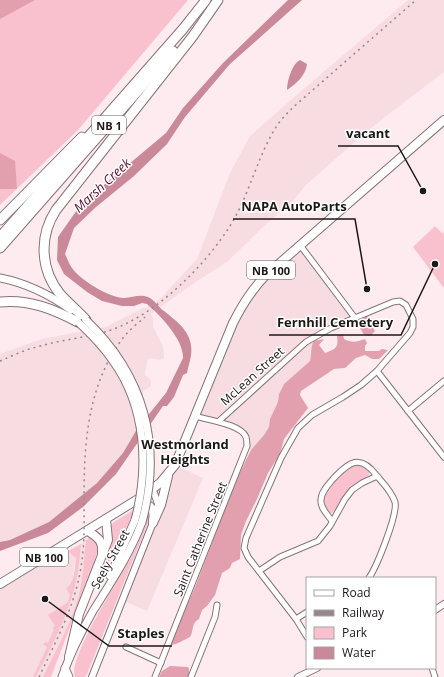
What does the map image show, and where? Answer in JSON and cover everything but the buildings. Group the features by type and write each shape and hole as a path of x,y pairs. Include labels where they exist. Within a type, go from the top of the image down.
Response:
{"highway":[{"name":"NB 1","path":"0,237 183,29 206,0"},
{"name":"NB 1","path":"0,248 217,0"},
{"path":"82,321 60,294 46,266 44,257 44,239 48,224 56,210 193,36 217,0"},
{"path":"0,220 69,149 119,101"},
{"path":"0,302 21,301 35,304 82,321"}],"main road":[{"name":"NB 100","path":"0,584 153,490 175,465 233,323 246,299 260,280 444,120"},
{"name":"Seely Street","path":"0,278 13,281 41,292 65,305 111,346 121,361 135,388 143,412 150,450 151,462 149,488 138,521 132,547 93,611 69,657 62,677"},
{"name":"Seely Street","path":"0,282 38,295 82,321"},
{"path":"153,523 162,505 169,473"},
{"path":"133,502 146,504 152,508 154,514 153,523"},
{"path":"69,657 79,614 108,536 106,519"},
{"path":"88,531 101,541 101,557"},
{"path":"65,668 69,677"}],"street":[{"path":"300,246 355,318"},
{"name":"McLean Street","path":"195,416 219,421 306,342 363,314 393,302 402,302 406,306 412,318 413,324 408,336 377,371"},
{"path":"306,635 296,619 246,553 244,543 281,458 292,437 306,419 352,392 377,371 443,455"},
{"path":"408,411 444,382"},
{"name":"Saint Catherine Street","path":"155,677 247,446 247,438 241,431 219,421"},
{"path":"332,521 322,508 321,498 327,486 345,467 353,462 360,462 368,466 393,496 396,509 380,557 370,577"},
{"path":"259,571 280,557 316,542 321,537 352,490 362,483 377,476"},
{"path":"92,677 158,509 158,504 153,490"},
{"path":"191,677 215,617 217,605"},
{"path":"296,619 306,613"},
{"path":"126,647 160,663"},
{"path":"298,677 316,669"}],"shaded area":[{"path":"0,0 35,0 0,19"},
{"path":"408,0 444,0 444,72 358,139 306,185 292,202 263,227 227,262 197,281 151,314 153,318 153,327 163,346 164,359 148,359 145,375 151,380 151,386 143,391 143,402 137,429 123,453 97,483 49,522 10,540 0,542 0,354 42,339 106,327 143,308 147,308 160,299 197,259 230,173 250,136"},
{"path":"0,153 15,161 17,189 0,189"},
{"path":"300,245 355,318 311,339 314,341 310,361 284,384 270,419 269,427 251,450 247,446 241,431 195,416 246,299"},
{"path":"366,316 375,320 371,325 375,331 370,336 364,335 360,328 363,318"},
{"path":"343,334 344,339 352,342 365,339 367,343 365,346 365,351 379,351 382,349 388,350 379,359 372,359 365,355 356,358 345,368 334,369 301,391 300,395 308,408 284,439 280,454 268,473 246,521 241,535 240,559 232,563 230,568 222,573 215,595 202,610 199,619 194,625 190,637 179,643 171,645 196,585 234,485 251,450 269,427 270,419 284,384 310,361 314,341 324,339 319,345 325,353 336,348 337,336"},
{"path":"175,465 203,478 147,611 122,600 158,509 153,490"},
{"path":"86,540 83,574 75,608 43,677 36,677 69,605 77,576 81,544"},
{"path":"54,551 58,559 70,552 76,557 72,583 66,588 70,595 67,603 55,626 33,677 0,677 0,584"},
{"path":"170,666 188,667 189,677 159,677 162,671"}],"green space":[{"path":"0,0 188,0 78,130 0,205"},
{"path":"435,226 442,233 444,232 444,288 413,247"},
{"path":"357,464 363,466 369,472 369,475 348,491 337,508 330,513 324,504 324,498 328,488 347,469"},
{"path":"140,506 150,510 150,518 87,674 85,677 75,677 75,667 79,652 97,615 134,552 146,524 130,519 120,543 91,594 89,592 110,527 114,522"},
{"path":"93,538 97,541 98,549 94,564 51,677 43,677 75,608 81,584 86,540"},
{"path":"81,544 77,577 70,603 60,628 36,677 33,677 47,647 43,644 46,642 48,643 54,629 52,628 55,626 48,615 67,603 70,595 66,588 73,579 75,570 76,557 70,552 58,560 57,557"}],"water":[{"path":"288,0 302,0 230,64 185,117 167,144 134,176 96,207 74,228 65,254 76,273 88,283 111,295 124,298 142,296 153,300 180,325 188,335 191,348 190,360 187,373 183,375 174,397 167,406 163,406 116,474 83,507 48,533 0,551 0,542 10,540 49,522 97,483 123,453 137,429 166,393 183,358 180,344 170,328 147,304 142,303 134,306 122,306 102,301 87,292 64,274 57,260 58,237 86,200 166,133 183,108 223,63"},
{"path":"300,60 307,64 305,72 297,82 287,90 290,73"}],"railway":[{"path":"0,361 32,348 108,331 126,324 143,314 177,288 207,258 230,226 243,201 264,149 280,121 296,105 416,0"},
{"path":"39,677 70,609 78,581 84,541 85,455 90,414 95,394 111,356 125,335 145,317"}],"place":[{"name":"vacant","path":"423,191"},
{"name":"Fernhill Cemetery","path":"435,264"},
{"name":"NAPA AutoParts","path":"367,289"},
{"name":"Staples","path":"45,599"}],"district":[{"name":"Westmorland Heights","path":"185,452"}],"water label":[{"name":"Marsh Creek","path":"102,185"}]}
